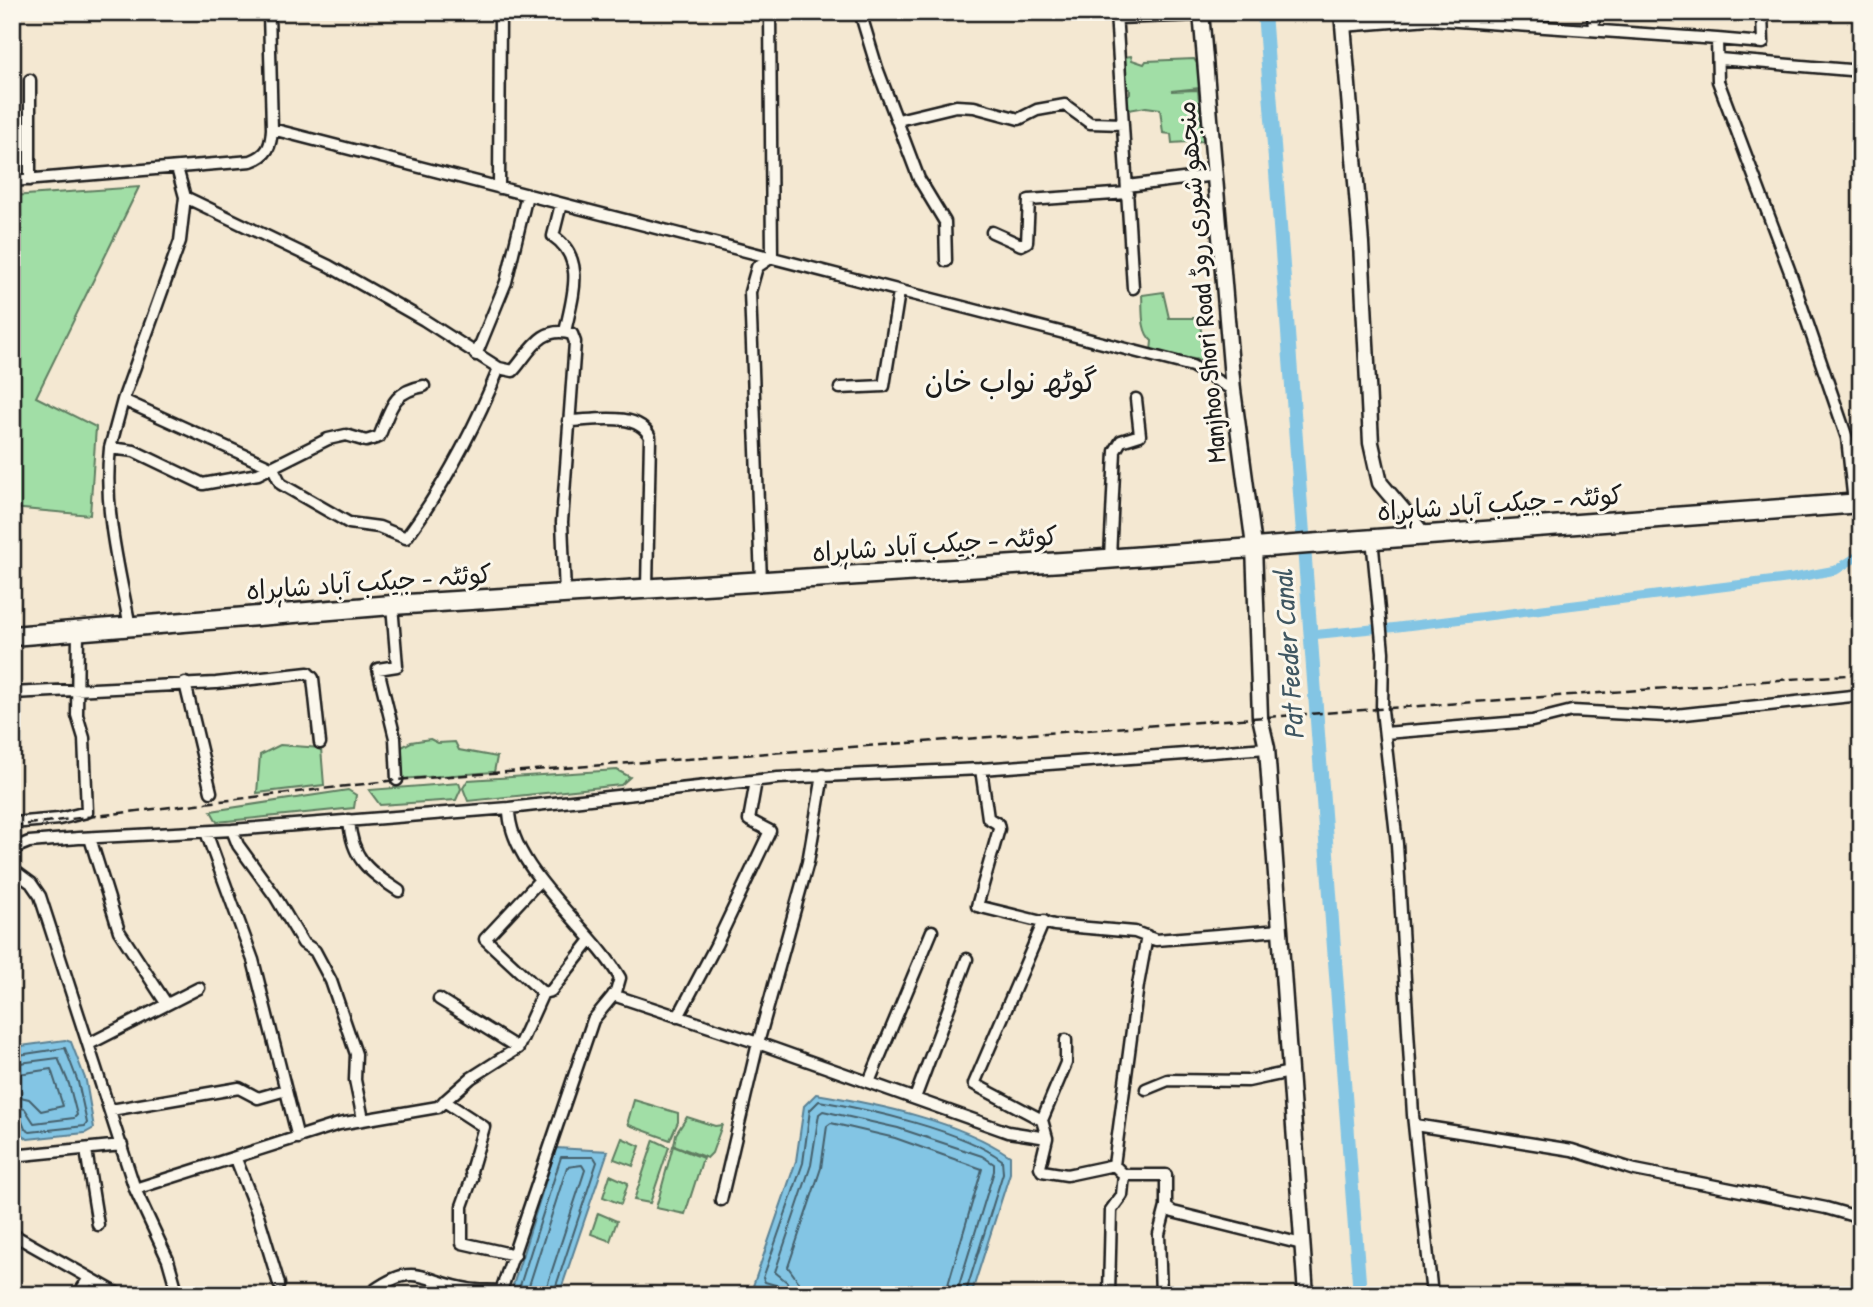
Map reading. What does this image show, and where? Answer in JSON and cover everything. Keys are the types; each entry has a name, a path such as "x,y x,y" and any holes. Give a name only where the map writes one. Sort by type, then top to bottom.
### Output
{"highway":[{"name":"کوئٹہ - جیکب آباد شاہراہ","path":"12,636 392,605 1110,558 1857,503"}],"street":[{"path":"12,181 251,161 263,157 271,145 272,129 268,12"},
{"path":"499,188 500,12"},
{"path":"769,12 772,257"},
{"path":"860,12 877,68 919,179 945,222 946,261"},
{"path":"1593,12 1594,30"},
{"path":"1423,534 1380,483 1371,443 1361,243 1343,19 1428,15 1763,43 1762,12"},
{"path":"1133,288 1117,15 1202,14"},
{"name":"Manjhoo Shori Road منجھو شوری روڈ","path":"1202,14 1233,390 1254,546 1260,717 1267,748 1306,1295"},
{"path":"1717,40 1718,81 1790,272 1847,438 1857,503"},
{"path":"1719,59 1861,71"},
{"path":"30,80 30,180"},
{"path":"898,120 956,106 974,107 1019,119 1037,110 1065,105 1090,123 1123,124"},
{"path":"272,129 1192,366 1233,390"},
{"path":"130,627 110,520 107,475 110,448 123,400 180,241 185,197 177,168"},
{"path":"992,232 1021,246 1027,242 1029,200 1127,189 1215,175"},
{"path":"477,355 506,282 527,195"},
{"path":"185,197 329,266 424,320 499,368 513,371 537,339 565,332 572,334 575,342 562,522 565,594"},
{"path":"561,204 553,236 566,245 574,265 575,285 565,332"},
{"path":"761,581 750,292 757,267 772,257"},
{"path":"839,388 884,386 899,292"},
{"path":"123,400 273,468 281,484 349,523 379,527 406,538 453,469 478,421 499,368"},
{"path":"110,448 134,451 204,484 258,474 328,439 346,435 366,441 379,437 394,402 406,390 424,386"},
{"path":"1110,558 1115,451 1121,441 1140,435 1136,399"},
{"path":"568,421 635,421 647,430 650,437 647,588"},
{"path":"1372,538 1383,652 1385,733 1397,844 1415,1125 1432,1295"},
{"path":"392,605 397,666 378,669 395,738 397,780"},
{"path":"12,823 59,819 87,812 84,738 77,715 78,631"},
{"path":"12,693 216,683 308,673 313,678 320,743"},
{"path":"185,683 212,792"},
{"path":"1385,733 1532,721 1573,711 1666,716 1861,695"},
{"path":"12,849 29,842 206,832 509,808 823,775 981,769 1267,748"},
{"path":"981,769 988,818 998,824 999,829 977,906 1064,927 1135,932 1156,940 1280,930"},
{"path":"721,1200 758,1043 808,862 823,775"},
{"path":"678,1017 716,945 770,831 749,820 756,781"},
{"path":"368,1295 401,1275 429,1276 466,1289 501,1291 593,1020 613,995 620,978 540,880 509,824 509,808"},
{"path":"349,820 351,843 362,862 399,891"},
{"path":"232,830 238,845 275,896 303,943 314,951 331,981 356,1054 355,1080 363,1119"},
{"path":"206,832 253,960 298,1138"},
{"path":"90,838 119,931 166,1003"},
{"path":"12,869 31,883 40,896 135,1189 168,1260 178,1295"},
{"path":"540,880 485,939 543,993"},
{"path":"1042,1120 974,1084 1044,922"},
{"path":"869,1082 932,931"},
{"path":"1114,1165 1139,975 1147,936"},
{"path":"543,993 551,991 591,940"},
{"path":"915,1098 947,1019 967,959"},
{"path":"89,1044 199,988"},
{"path":"135,1189 339,1124 438,1107 471,1078 518,1048 543,993"},
{"path":"613,995 758,1043 1008,1132 1047,1139"},
{"path":"439,999 518,1048"},
{"path":"1066,1040 1066,1063 1042,1120 1047,1139 1040,1167 1042,1171 1067,1175 1114,1165"},
{"path":"1146,1089 1168,1080 1248,1081 1290,1072"},
{"path":"111,1110 239,1088 258,1098 286,1090"},
{"path":"444,1101 484,1127 471,1171 472,1178 462,1206 462,1243 515,1255"},
{"path":"1415,1125 1572,1150 1635,1170 1826,1208 1861,1218"},
{"path":"12,1156 122,1145"},
{"path":"86,1150 98,1225"},
{"path":"236,1159 258,1215 279,1284"},
{"path":"1114,1165 1124,1175 1166,1174 1167,1207 1159,1234 1161,1295"},
{"path":"1110,1295 1111,1210 1122,1195 1124,1175"},
{"path":"1167,1207 1198,1221 1302,1244"},
{"path":"12,1234 120,1295"},
{"path":"79,1295 89,1278"}],"green space":[{"path":"1131,56 1132,60 1144,64 1146,61 1194,59 1200,68 1200,88 1171,91 1198,90 1203,141 1172,143 1171,134 1163,133 1160,109 1146,107 1129,110 1124,107 1124,98 1130,94 1130,89 1125,88 1121,73 1125,67 1121,62 1124,57"},
{"path":"139,187 36,397 96,427 90,515 12,508 12,196"},
{"path":"1163,292 1169,318 1199,318 1206,361 1151,352 1152,341 1144,326 1142,295"},
{"path":"430,739 438,743 455,742 459,750 497,757 494,772 401,779 398,749 411,742"},
{"path":"280,745 321,748 324,785 257,793 260,755"},
{"path":"617,770 630,777 621,785 468,801 463,788 468,780"},
{"path":"459,783 461,789 456,800 380,805 369,790"},
{"path":"348,790 356,795 354,808 217,822 211,811"},
{"path":"634,1100 678,1113 678,1122 670,1140 629,1125"},
{"path":"687,1117 715,1126 722,1125 712,1153 707,1158 674,1145 676,1134"},
{"path":"622,1138 640,1146 633,1166 614,1159"},
{"path":"654,1140 669,1147 650,1203 634,1200"},
{"path":"673,1146 703,1158 685,1214 656,1208"},
{"path":"610,1175 628,1183 621,1204 603,1197"},
{"path":"598,1213 617,1221 610,1241 591,1234"}],"water":[{"path":"65,1040 71,1042 86,1081 94,1128 85,1133 28,1139 18,1132 12,1107 12,1051 21,1046"},
{"path":"816,1094 917,1116 967,1133 1010,1156 1010,1173 971,1295 786,1295 753,1286 796,1161 804,1106"},
{"path":"556,1148 608,1151 559,1295 510,1295"}],"waterway":[{"name":"Pat Feeder Canal","path":"1264,12 1360,1295"},
{"path":"1390,628 1793,578 1836,570 1861,554"},
{"path":"1311,635 1372,629"}],"railway":[{"path":"12,826 397,780 1861,674"}],"district":[{"name":"گوٹھ نواب خان","path":"1011,382"}]}
